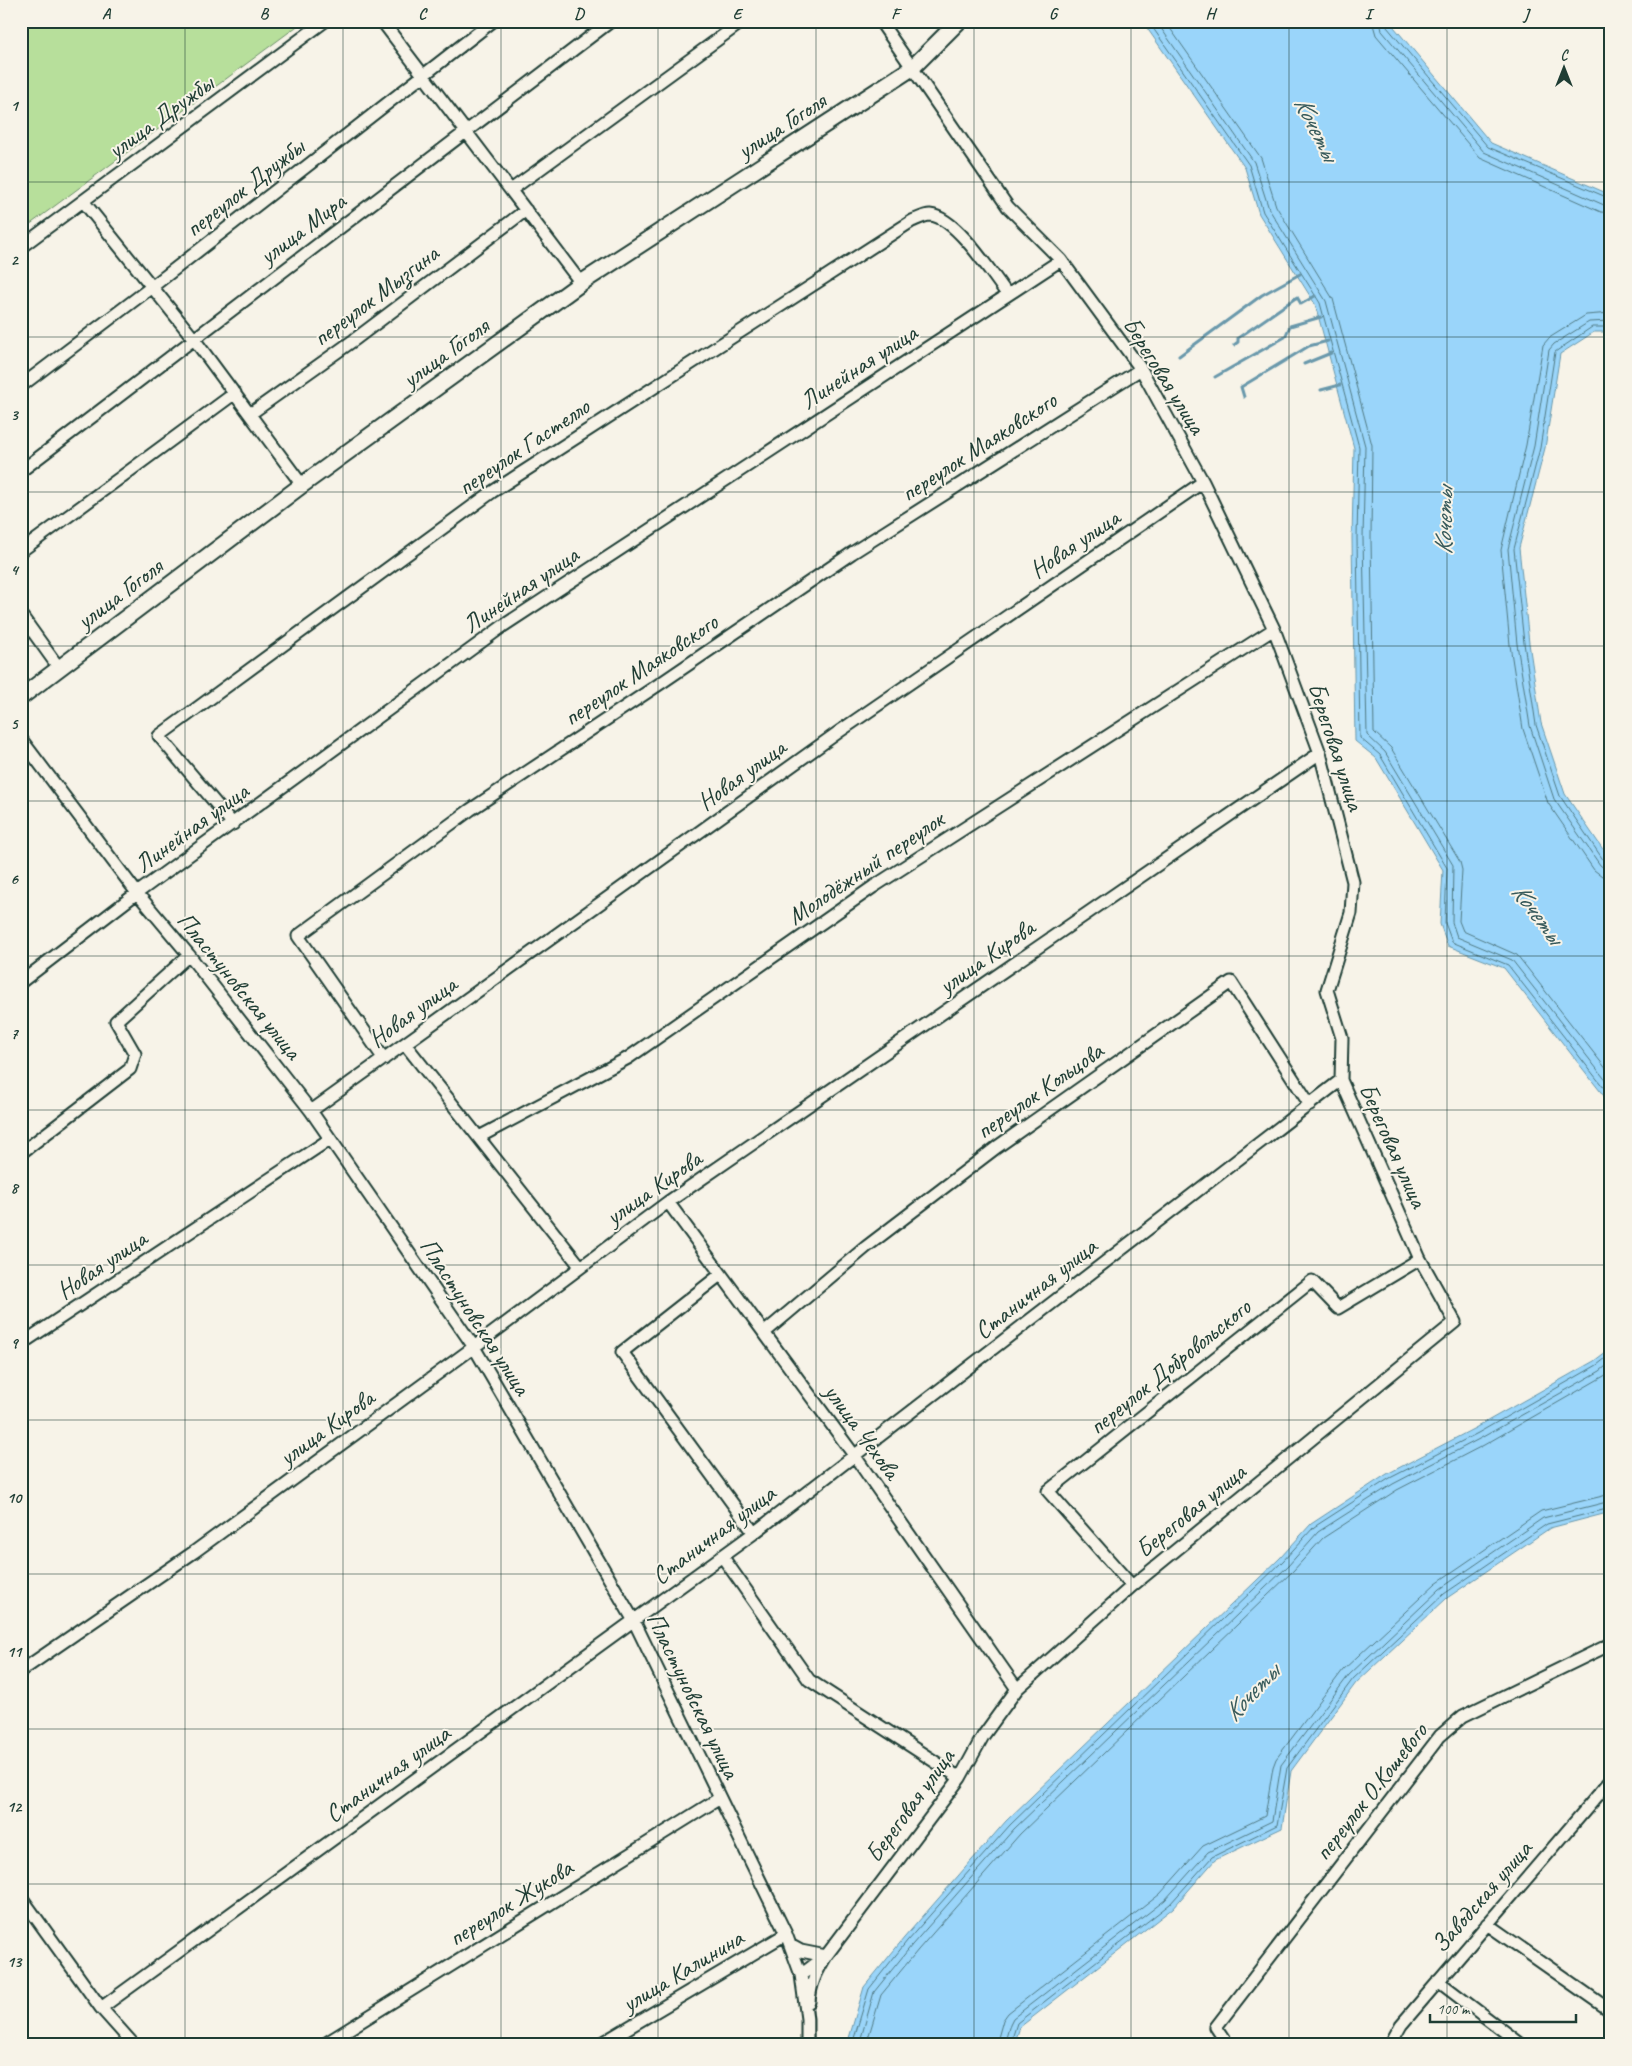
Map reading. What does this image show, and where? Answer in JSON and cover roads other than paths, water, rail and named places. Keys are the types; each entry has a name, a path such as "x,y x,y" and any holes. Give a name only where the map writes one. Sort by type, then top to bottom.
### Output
{"street":[{"name":"улица Дружбы","path":"21,247 326,21"},
{"path":"382,21 581,283"},
{"name":"переулок Дружбы","path":"21,386 153,286 493,21"},
{"name":"улица Мира","path":"21,471 611,21"},
{"path":"511,190 743,21"},
{"name":"Береговая улица","path":"801,1975 826,1956 960,1778 983,1736 1017,1689 1132,1586 1454,1322 1420,1259 1341,1080 1342,1038 1326,990 1351,914 1353,882 1320,753 1274,629 1203,482 1141,369 1061,260 1008,207 880,21"},
{"name":"улица Гоголя","path":"21,696 302,485 581,283 912,68 959,21"},
{"path":"83,200 194,339 302,485"},
{"name":"переулок Мызгина","path":"250,414 354,340 526,210"},
{"name":"переулок Гастелло","path":"233,824 159,736 492,492 912,221 930,215 950,223 973,249 1007,294"},
{"name":"Линейная улица","path":"21,982 137,893 503,626 1061,260"},
{"name":"переулок Маяковского","path":"384,1059 298,936 470,810 852,553 1141,369"},
{"path":"21,551 235,394"},
{"name":"Новая улица","path":"311,1111 840,731 1203,482"},
{"path":"21,615 59,668"},
{"name":"Молодёжный переулок","path":"479,1137 628,1058 872,887 1274,629"},
{"name":"Пластуновская улица","path":"21,739 137,893 189,955 311,1111 474,1347 634,1622 788,1939 801,1975"},
{"name":"улица Кирова","path":"21,1671 194,1552 668,1202 1320,753"},
{"path":"21,1153 130,1069 135,1054 116,1021 189,955"},
{"name":"переулок Кольцова","path":"764,1333 866,1247 997,1147 1231,982 1310,1105"},
{"path":"405,1044 580,1266"},
{"name":"Станичная улица","path":"101,2008 754,1533 1341,1080"},
{"name":"Новая улица","path":"21,1344 330,1139"},
{"name":"улица Чехова","path":"668,1202 854,1455 1017,1689"},
{"name":"переулок Добровольского","path":"1132,1586 1048,1491 1312,1281 1338,1308 1420,1259"},
{"path":"720,1275 622,1352 754,1533"},
{"path":"722,1556 809,1680 960,1778"},
{"name":"переулок О.Кошевого","path":"1228,2045 1216,2027 1440,1736 1463,1716 1611,1644"},
{"name":"Заводская улица","path":"1390,2045 1401,2024 1611,1780"},
{"name":"переулок Жукова","path":"323,2045 720,1798"},
{"path":"21,1897 101,2008 134,2045"},
{"path":"1487,1924 1611,2011"},
{"path":"788,1939 801,1951 826,1956 815,1975 810,1989 807,2045"},
{"name":"улица Калинина","path":"599,2045 788,1939"},
{"path":"801,1975 807,2018"},
{"path":"1438,1981 1522,2045"}],"water":[{"name":"Кочеты","path":"1142,21 1389,21 1491,143 1611,195 1611,332 1594,332 1560,354 1545,448 1519,548 1529,643 1541,723 1565,794 1611,861 1611,1105 1504,968 1448,946 1440,924 1443,870 1376,758 1355,741 1352,538 1354,448 1315,304 1259,214 1245,168"},
{"name":"Кочеты","path":"1611,1348 1611,1512 1550,1528 1447,1598 1356,1683 1291,1771 1282,1828 1215,1860 1173,1908 1020,2027 1014,2045 847,2045 864,1987 1006,1821 1280,1558 1311,1524 1387,1474 1475,1428 1594,1361"}],"waterway":[{"path":"1179,356 1262,295 1300,274"},
{"path":"1234,345 1238,342 1238,338 1297,297 1301,304 1315,296"},
{"path":"1215,377 1285,337 1290,326 1321,317"},
{"path":"1244,397 1241,387 1309,346 1328,341"},
{"path":"1304,364 1331,353"},
{"path":"1321,390 1340,385"}]}
